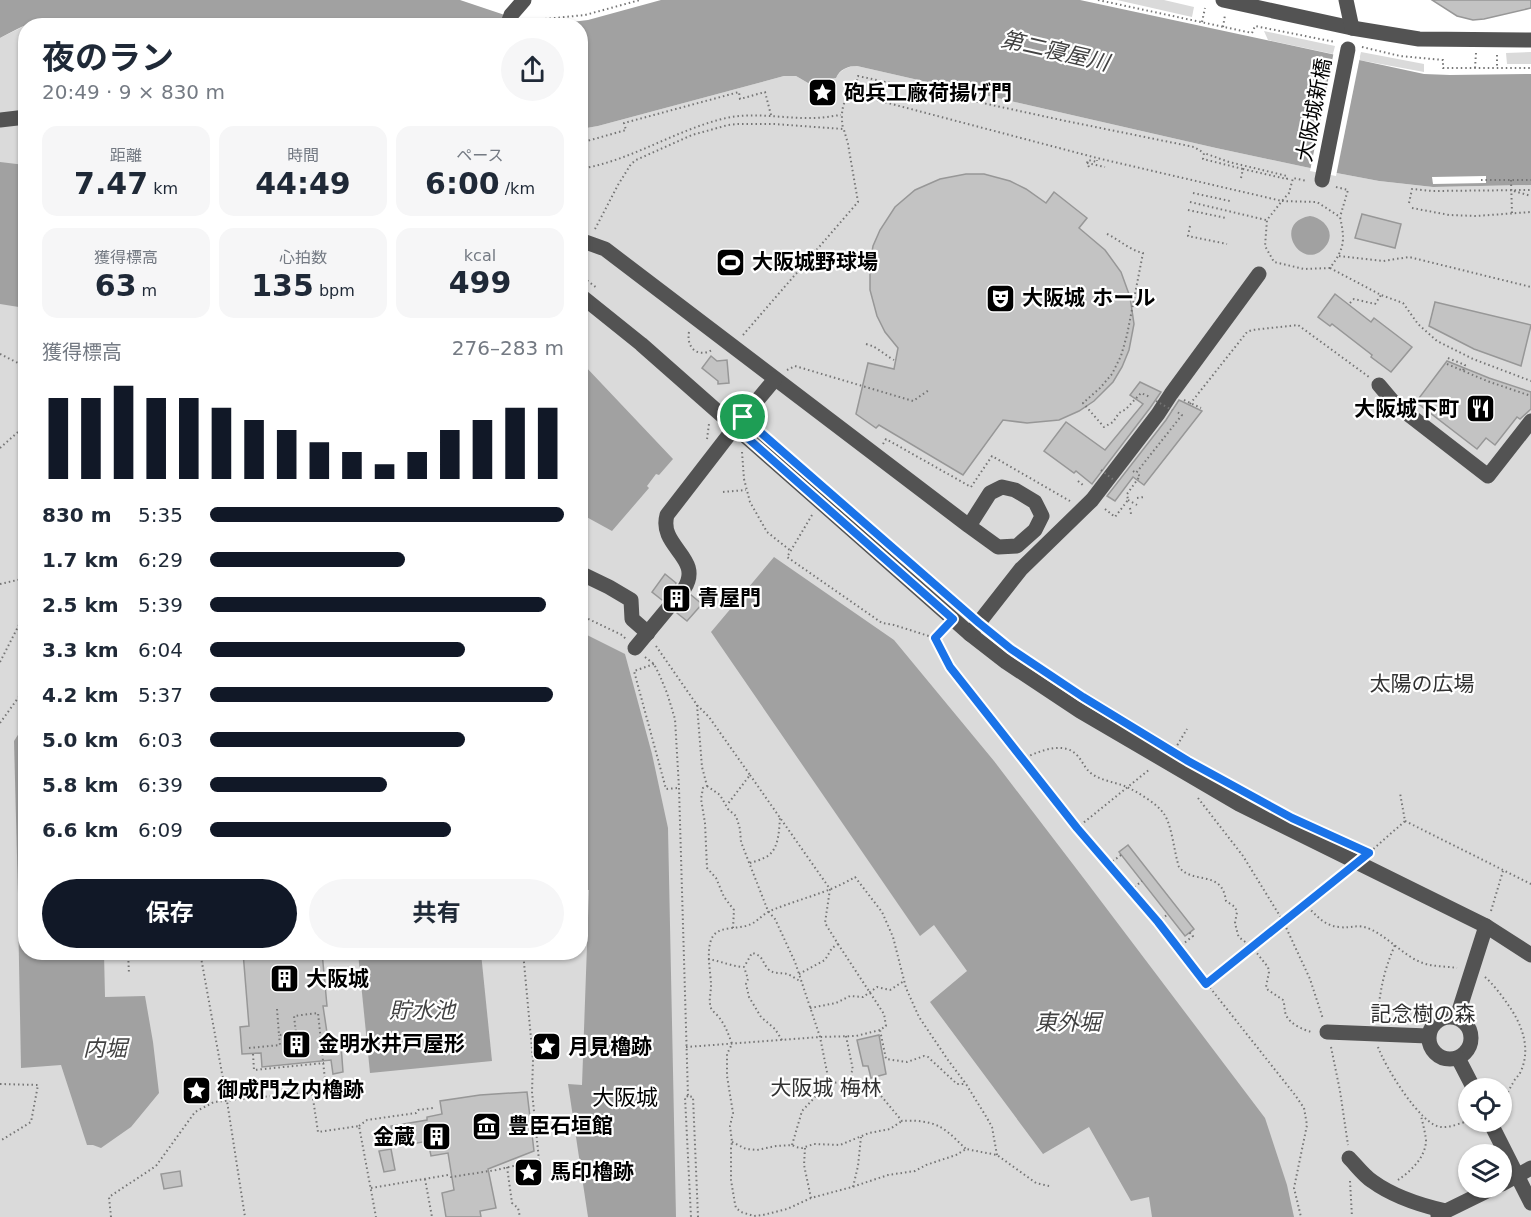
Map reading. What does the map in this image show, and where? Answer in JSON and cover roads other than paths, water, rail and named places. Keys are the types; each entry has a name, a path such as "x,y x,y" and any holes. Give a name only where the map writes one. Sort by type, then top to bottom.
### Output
{"street":[{"path":"1346,0 1352,28"},
{"path":"510,18 520,4"},
{"path":"1224,6 1404,37 1433,40 1531,40"},
{"name":"大阪城新橋","path":"1321,182 1348,46"},
{"path":"0,120 18,118"},
{"path":"588,237 606,249 696,319 969,526 998,547 1017,546 1035,530 1042,516 1035,502 1015,490 1002,488 990,493 969,526"},
{"path":"970,634 1021,569 1087,504 1158,414 1259,274"},
{"path":"588,302 641,344 970,634 1006,662 1080,711 1239,804 1486,926 1531,955"},
{"path":"684,589 688,582 688,567 668,535 666,522 668,515 775,379"},
{"path":"1374,382 1395,404 1488,476 1531,421"},
{"path":"588,577 631,600 632,619 648,633"},
{"path":"635,648 669,607"},
{"path":"1457,1017 1486,926"},
{"path":"1447,1016 1457,1017 1469,1029 1470,1046 1458,1058 1449,1060 1433,1053 1428,1036 1431,1027 1438,1020 1447,1016"},
{"path":"1327,1032 1428,1036"},
{"path":"1458,1058 1468,1078"},
{"path":"1495,1132 1531,1203"},
{"path":"1349,1158 1370,1180 1384,1189 1440,1214 1473,1198"},
{"path":"1512,1179 1531,1168"}],"water":[{"path":"0,0 460,0 514,18 18,18 18,29 0,38"},
{"name":"第二寝屋川","path":"661,0 1080,0 1424,74 1531,74 1531,185 1433,187 1379,181 1216,148 857,66 845,69 836,78 808,83 796,76 784,76 588,128 588,20"},
{"path":"0,162 18,164 18,307 0,304"},
{"path":"1310,216 1324,223 1330,237 1325,247 1316,254 1308,255 1300,251 1291,236 1292,228 1298,220"},
{"path":"588,369 673,459 659,475 656,474 647,486 649,488 612,531 588,518"},
{"name":"東外堀","path":"774,557 894,640 994,761 1265,1118 1287,1185 1294,1217 1152,1217 1149,1197 1131,1201 1089,1127 1043,1154 930,1002 967,971 934,925 920,936 711,632"},
{"path":"588,636 625,654 652,754 668,828 676,1217 588,1217 568,1084 582,1085 589,890"},
{"path":"18,735 18,894 14,741"},
{"name":"内堀","path":"19,960 104,960 105,997 145,996 159,1093 131,1127 101,1148 87,1145 61,1065 21,1068"},
{"name":"貯水池","path":"359,960 482,960 492,1061 370,1073"}],"place":[{"name":"砲兵工廠荷揚げ門","path":"823,93"},
{"name":"大阪城野球場","path":"731,262"},
{"name":"大阪城 ホール","path":"1001,298"},
{"name":"大阪城下町","path":"1480,409"},
{"name":"青屋門","path":"677,598"},
{"name":"大阪城","path":"285,979"},
{"name":"金明水井戸屋形","path":"297,1044"},
{"name":"月見櫓跡","path":"547,1047"},
{"name":"御成門之内櫓跡","path":"196,1090"},
{"name":"豊臣石垣館","path":"487,1126"},
{"name":"金蔵","path":"436,1137"},
{"name":"馬印櫓跡","path":"529,1172"}],"district":[{"name":"大阪城","path":"625,1097"}],"park label":[{"name":"太陽の広場","path":"1422,684"},
{"name":"記念樹の森","path":"1423,1014"},
{"name":"大阪城 梅林","path":"826,1088"}]}
